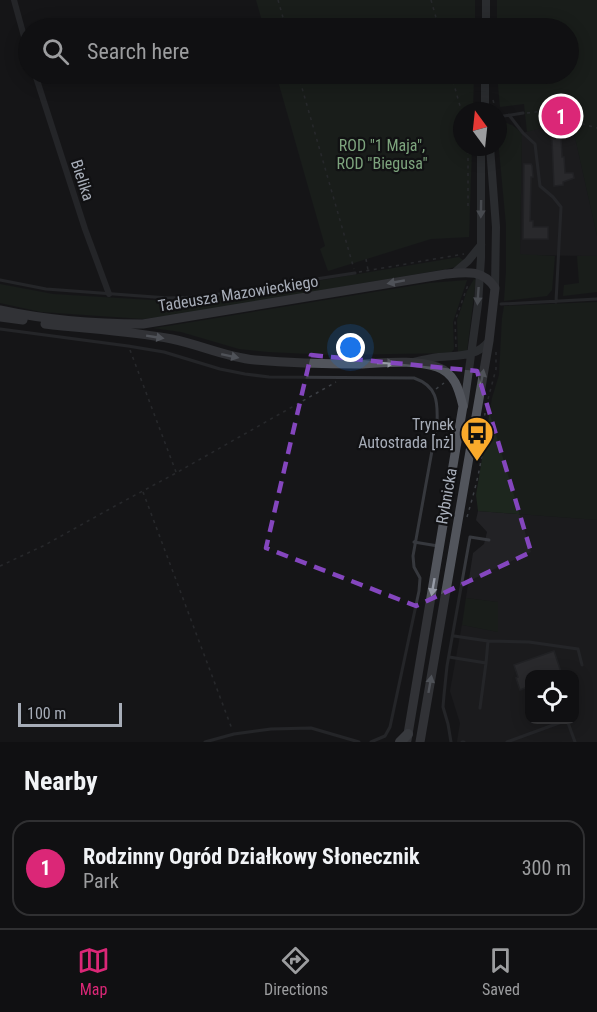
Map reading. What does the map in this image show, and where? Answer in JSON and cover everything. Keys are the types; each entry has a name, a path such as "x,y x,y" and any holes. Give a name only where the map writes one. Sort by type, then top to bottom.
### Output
{"main road":[{"path":"486,0 486,18"},
{"path":"485,84 485,102"},
{"name":"Rybnicka","path":"405,739 464,406 478,304 481,156"},
{"name":"Rybnicka","path":"420,742 489,341 495,288 496,227 491,156"},
{"path":"454,273 468,261 481,244"},
{"name":"Tadeusza Mazowieckiego","path":"0,310 57,319 143,324 454,273 480,273"},
{"path":"480,273 495,288"},
{"name":"Tadeusza Mazowieckiego","path":"0,317 174,339 221,354 256,360 318,363 412,363 438,357 471,355"},
{"path":"471,355 483,348 489,341"},
{"path":"412,363 437,367 449,373 457,386 464,406"}],"street":[{"path":"14,0 19,18"},
{"name":"Bielika","path":"38,84 109,294"}],"lane":[{"path":"509,115 523,113"},
{"path":"509,115 535,144 540,186 553,196 561,207 556,302"},
{"path":"0,280 46,289 168,298 200,297 355,273"},
{"path":"501,304 597,299"},
{"path":"0,329 164,352 220,369 269,377 414,378 433,391 438,406 437,423 413,556 414,567 420,578 419,591 390,727 385,736 371,742"},
{"path":"451,742 443,707 449,657 470,537 489,540"},
{"path":"414,542 440,546"},
{"path":"453,636 488,641 529,642 578,649 582,665"},
{"path":"480,708 488,641"},
{"path":"449,657 486,663"},
{"path":"507,742 567,720 575,742"},
{"path":"204,742 234,734 270,729 312,728 359,742"}],"path":[{"path":"278,0 283,18"},
{"path":"431,0 436,18"},
{"path":"301,84 355,273 464,254"},
{"path":"454,84 459,102"},
{"path":"493,98 494,102"},
{"path":"523,113 567,111 583,124 597,128"},
{"path":"468,156 468,206"},
{"path":"366,259 368,270"},
{"path":"456,348 455,321 470,278"},
{"path":"128,346 176,473"},
{"path":"0,566 45,545 176,473 336,383 338,377"},
{"path":"433,391 447,380"},
{"path":"474,488 483,450 484,421"},
{"path":"143,491 234,734"}],"highlighted area":[{"path":"311,355 477,371 531,552 416,606 266,548"}],"shaded area":[{"path":"571,119 597,236 597,256 520,255 522,133"},
{"path":"478,511 597,520 597,742 457,742 460,723 450,691 462,625 498,632 498,602 466,598 473,553 484,544 487,532 476,520"}],"green space":[{"path":"256,0 475,0 475,18 261,18"},
{"path":"497,0 597,0 597,236 571,120 527,132 524,104 507,106 507,102 500,102 498,84 579,84 579,18 497,18"},
{"name":"ROD \"1 Maja\", ROD \"Biegusa\"","path":"279,84 474,84 473,102 453,102 453,156 472,156 469,237 431,239 328,271 320,249 325,246"},
{"path":"507,123 522,133 520,254 555,256 552,290 547,296 504,301 506,225 500,156 507,156"},
{"path":"577,256 597,256 597,292 563,296 564,285 579,283"},
{"path":"459,257 464,261 447,269 144,319 41,312 0,303 0,284 53,294 168,301 204,300"},
{"path":"474,279 476,280 467,351 458,352 457,320 467,291"},
{"path":"467,280 453,322 454,349 451,353 333,355 268,352 239,349 181,332 153,328 429,283"},
{"path":"597,302 597,520 478,511 476,495 492,398 499,375 504,306"},
{"path":"466,598 498,602 498,632 462,625"}],"building":[{"path":"561,138 565,173 573,173 574,178 563,182 563,185 554,186 552,139"},
{"path":"524,164 532,166 530,221 533,221 533,227 548,227 548,239 523,239"},
{"path":"554,651 560,670 525,670 525,688 520,690 514,665"}],"place":[{"name":"Rodzinny Ogród Działkowy Słonecznik","path":"561,116"},
{"name":"Trynek Autostrada [nż]","path":"477,462"}]}
